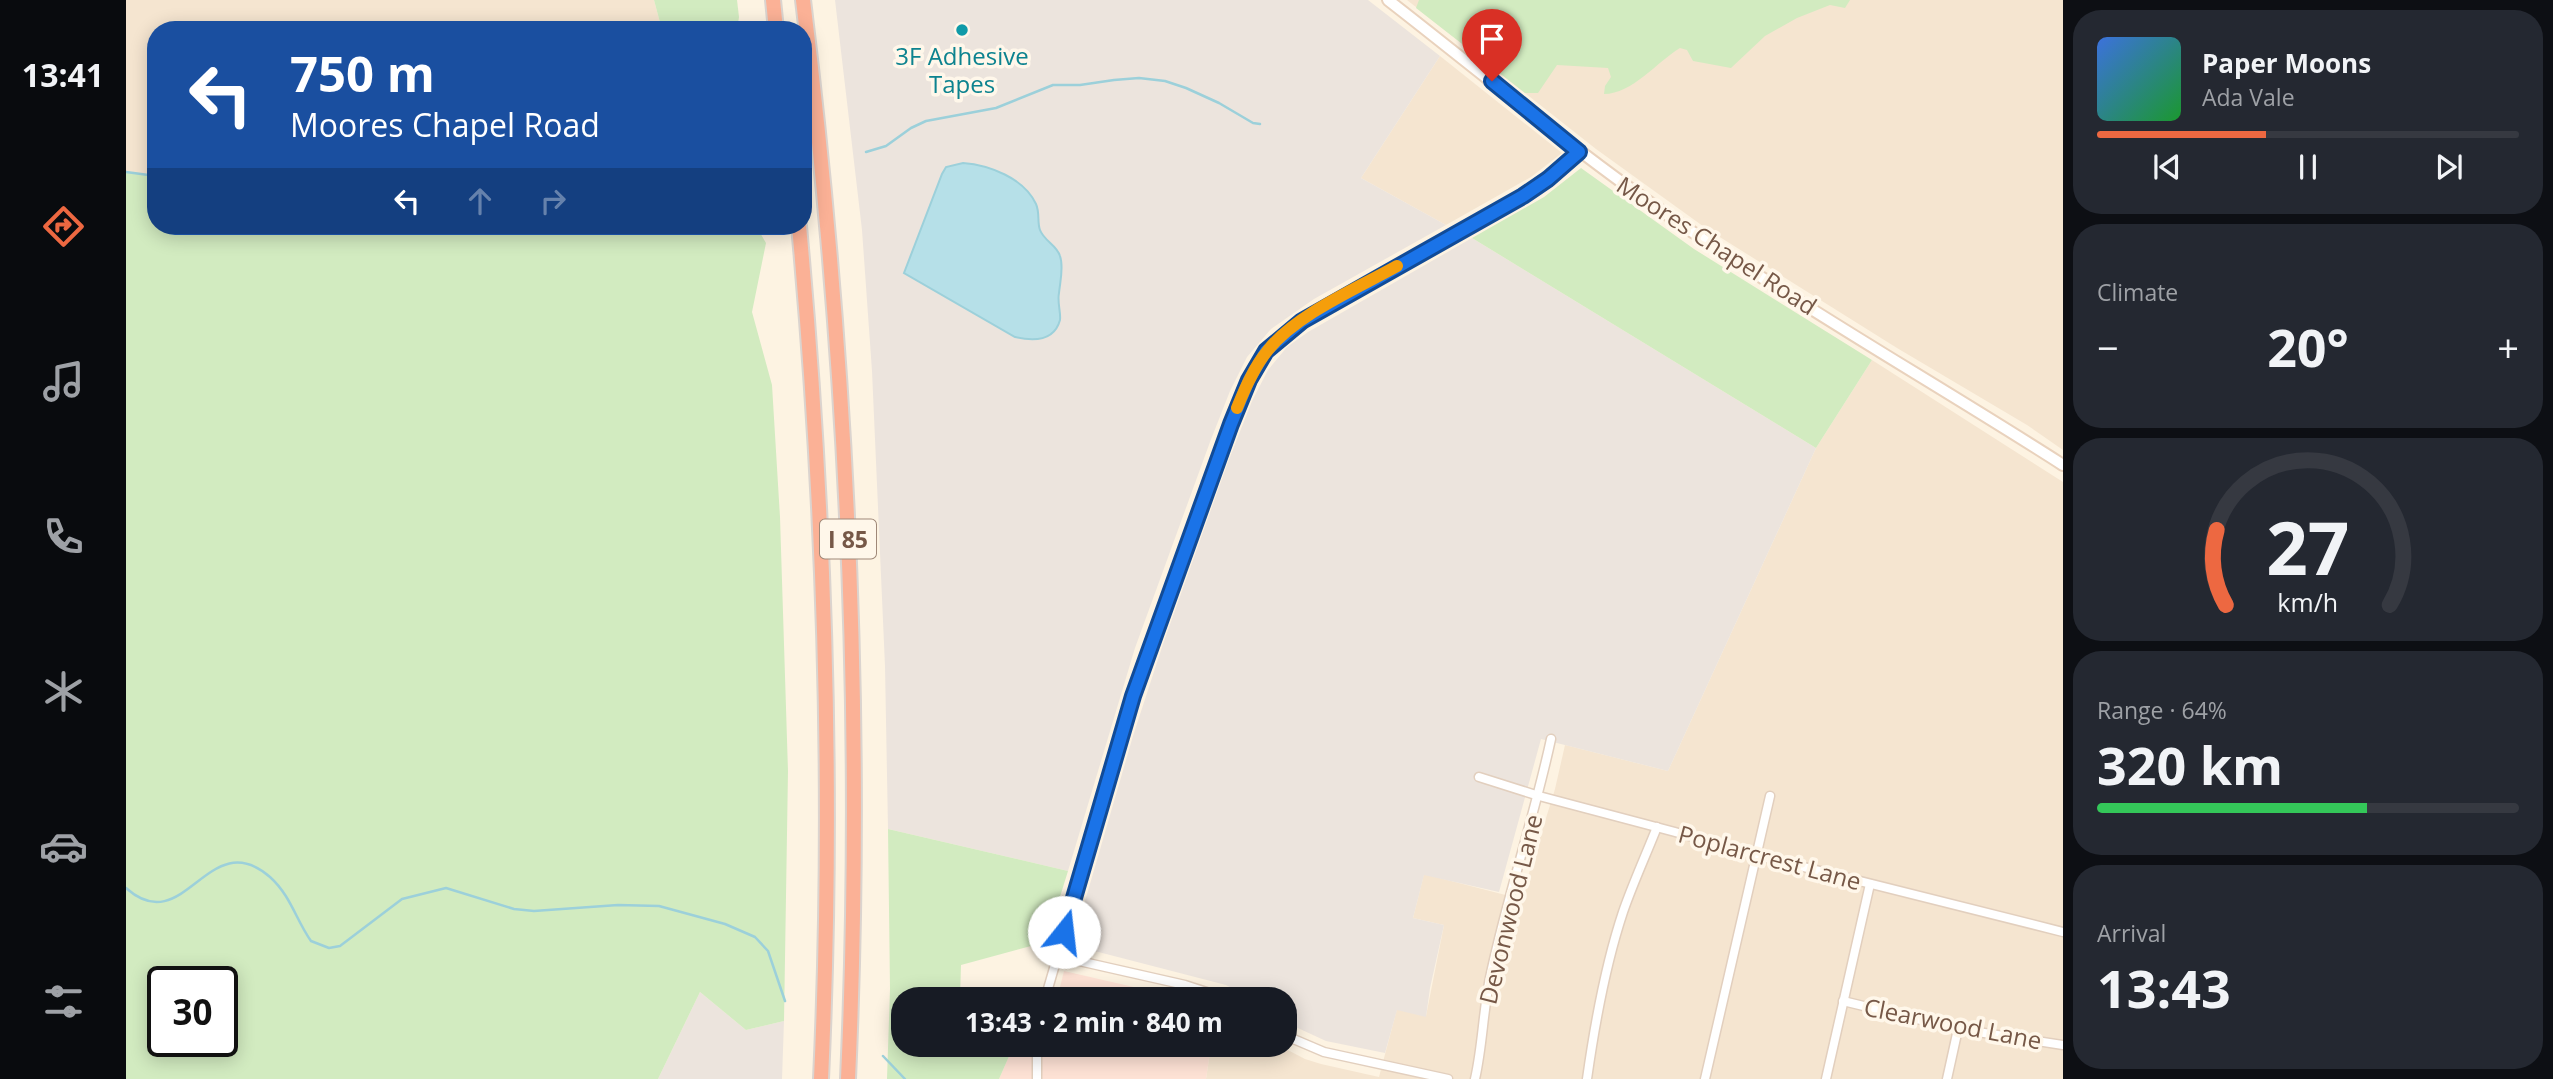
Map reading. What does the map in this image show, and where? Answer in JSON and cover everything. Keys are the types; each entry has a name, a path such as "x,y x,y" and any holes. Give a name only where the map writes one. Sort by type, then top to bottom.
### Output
{"highway":[{"path":"772,0 775,21"},
{"name":"I 85","path":"803,0 805,21"},
{"name":"I 85","path":"812,85 826,217 842,419 849,556 854,738 853,922 848,1079"},
{"name":"I 85","path":"800,235 811,380 824,641 826,885 821,1079"}],"main road":[{"name":"Moores Chapel Road","path":"1388,0 1579,152 1701,238 2063,466"}],"street":[{"path":"1048,987 1145,660 1218,457 1258,363 1279,339 1302,321 1523,196 1579,152"},
{"name":"Devonwood Lane","path":"1475,1079 1483,1009 1491,971 1539,796 1551,739"},
{"name":"Poplarcrest Lane","path":"1479,777 1756,856 2063,932"},
{"path":"1705,1079 1770,796"},
{"path":"1587,1079 1594,1030 1611,953 1623,913 1657,827"},
{"path":"1826,1079 1870,884"},
{"path":"1057,956 1191,987"},
{"name":"Clearwood Lane","path":"1843,1001 1958,1029 2063,1045"},
{"path":"1947,1079 1958,1029"},
{"path":"1297,1041 1324,1052 1448,1079"},
{"path":"1037,1057 1037,1079"}],"shaded area":[{"path":"126,0 654,0 660,21 147,21 147,175 126,172"},
{"path":"835,0 1368,0 1440,56 1361,178 1446,225 1314,299 1271,329 1247,357 1210,442 1135,648 1068,871 888,829 885,666 872,371 862,230"},
{"path":"1407,0 2063,0 2063,450 2027,425 1897,348 1707,229 1596,149"},
{"path":"1440,56 1562,153 1531,177 1446,225 1361,178"},
{"path":"1472,238 1816,448 1668,771 1541,739 1499,892 1424,875 1413,918 1444,925 1426,1017 1397,1010 1385,1053 1326,1041 1297,1028 1297,987 1230,987 1083,948 1078,946 1074,939 1133,736 1228,462 1252,401 1268,370 1287,347 1308,332"},
{"path":"1872,360 2063,482 2063,1079 1206,1079 1209,1057 1297,1057 1297,1055 1321,1064 1379,1077 1397,1009 1426,1016 1444,925 1413,918 1424,874 1521,899 1555,789 1565,745 1668,771 1816,448"},
{"path":"1064,971 1134,987 1060,987"},
{"path":"700,992 746,1030 784,1021 782,1079 658,1079"},
{"path":"1009,1057 1209,1057 1206,1079 999,1079"}],"green space":[{"path":"654,0 737,0 738,21 660,21"},
{"path":"1419,0 1850,0 1845,8 1830,5 1797,18 1765,36 1731,68 1693,61 1687,50 1680,48 1634,83 1614,93 1604,94 1605,86 1611,77 1608,68 1557,65 1538,93 1525,93 1416,8"},
{"path":"1581,168 1694,249 1872,360 1816,448 1472,238 1544,197"},
{"path":"126,172 147,175 147,235 761,235 766,243 752,312 772,385 780,517 788,771 784,1021 746,1030 700,992 658,1079 126,1079"},
{"path":"888,829 1068,871 1046,942 961,965 960,987 891,987 891,1057 1009,1057 999,1079 887,1079 890,989"}],"water":[{"path":"963,163 1005,174 1023,187 1036,204 1040,230 1058,252 1062,265 1060,320 1053,333 1048,336 1035,339 1015,337 904,273 942,174 946,167"}],"waterway":[{"path":"866,152 886,146 926,121 996,108 1053,85 1080,85 1139,78 1165,81 1186,88 1253,123 1260,124"},
{"path":"126,172 147,175"},
{"path":"126,888 147,901 165,901 230,863 248,864 277,884 311,941 329,948 340,946 402,899 446,888 514,909 534,911 618,905 659,906 725,924 755,937 768,951 785,1001"},
{"path":"883,1056 905,1079"}],"slow traffic":[{"path":"1237,408 1258,363 1279,339 1321,309 1397,266"}],"place":[{"name":"3F Adhesive Tapes","path":"962,30"}],"route":[{"path":"1064,932 1114,757 1153,637 1218,457 1258,363 1266,351 1302,321 1538,187 1579,152 1492,81"}]}
